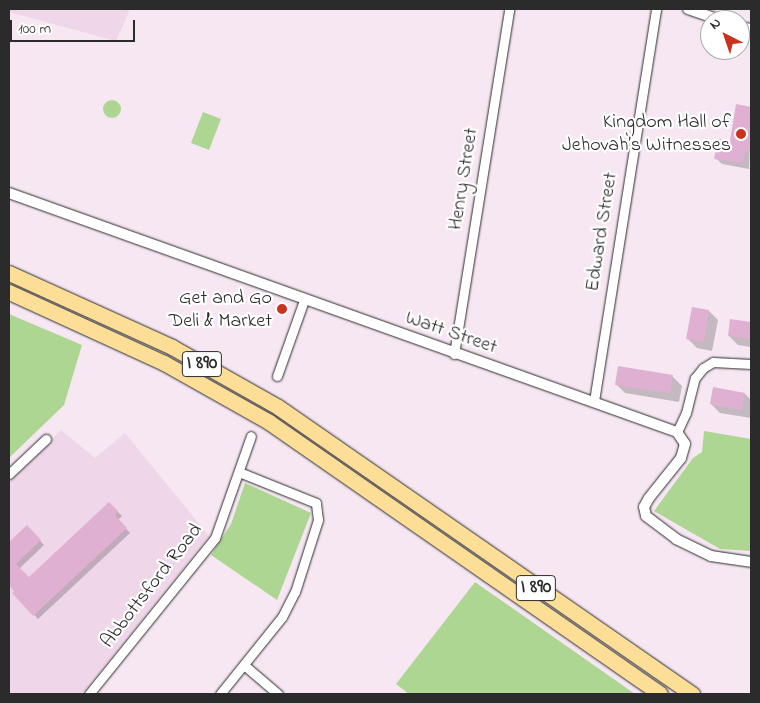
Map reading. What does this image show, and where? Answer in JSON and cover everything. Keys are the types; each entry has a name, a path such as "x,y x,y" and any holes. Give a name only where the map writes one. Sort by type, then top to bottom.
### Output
{"highway":[{"name":"I 890","path":"9,273 165,344 278,407 692,694"},
{"name":"I 890","path":"9,292 164,363 269,422 660,694"}],"street":[{"name":"Henry Street","path":"454,354 509,9"},
{"name":"Edward Street","path":"594,400 656,9"},
{"path":"688,9 700,13"},
{"name":"Watt Street","path":"9,193 454,354 594,400 677,432"},
{"path":"277,376 304,300"},
{"path":"751,364 713,362 703,368 695,378 686,413 677,432 685,444 681,458 644,507 646,516 676,539 711,556 751,562"},
{"name":"Abbottsford Road","path":"89,694 215,538 251,436"},
{"path":"9,474 46,439"},
{"path":"220,694 282,617 295,592 318,520 316,503 239,472"},
{"path":"244,665 278,694"}],"shaded area":[{"path":"9,9 130,9 116,41 9,12"},
{"path":"61,430 95,458 125,433 209,536 82,694 9,694 9,481"}],"green space":[{"path":"112,100 120,105 121,109 116,117 112,118 104,113 103,109 108,101"},
{"path":"203,112 221,119 209,150 191,143"},
{"path":"9,314 82,345 64,405 9,458"},
{"path":"704,431 751,439 751,551 720,549 654,511 693,458 702,452"},
{"path":"245,483 311,513 277,600 211,555 231,524"},
{"path":"475,582 635,694 409,694 396,684"}],"building":[{"name":"Kingdom Hall of Jehovah’s Witnesses","path":"736,104 751,107 751,152 745,151 743,163 714,159 718,139 730,141"},
{"path":"692,307 709,310 704,342 686,339"},
{"path":"730,319 751,322 751,339 728,336"},
{"path":"618,366 673,375 670,393 615,385"},
{"path":"713,387 745,393 742,410 710,404"},
{"path":"109,502 118,511 115,515 127,528 33,616 12,593 15,591 9,585 9,542 27,525 41,540 16,564 29,577"}],"place":[{"name":"Kingdom Hall of Jehovah’s Witnesses","path":"741,134"},
{"name":"Get and Go Deli & Market","path":"282,309"}]}
